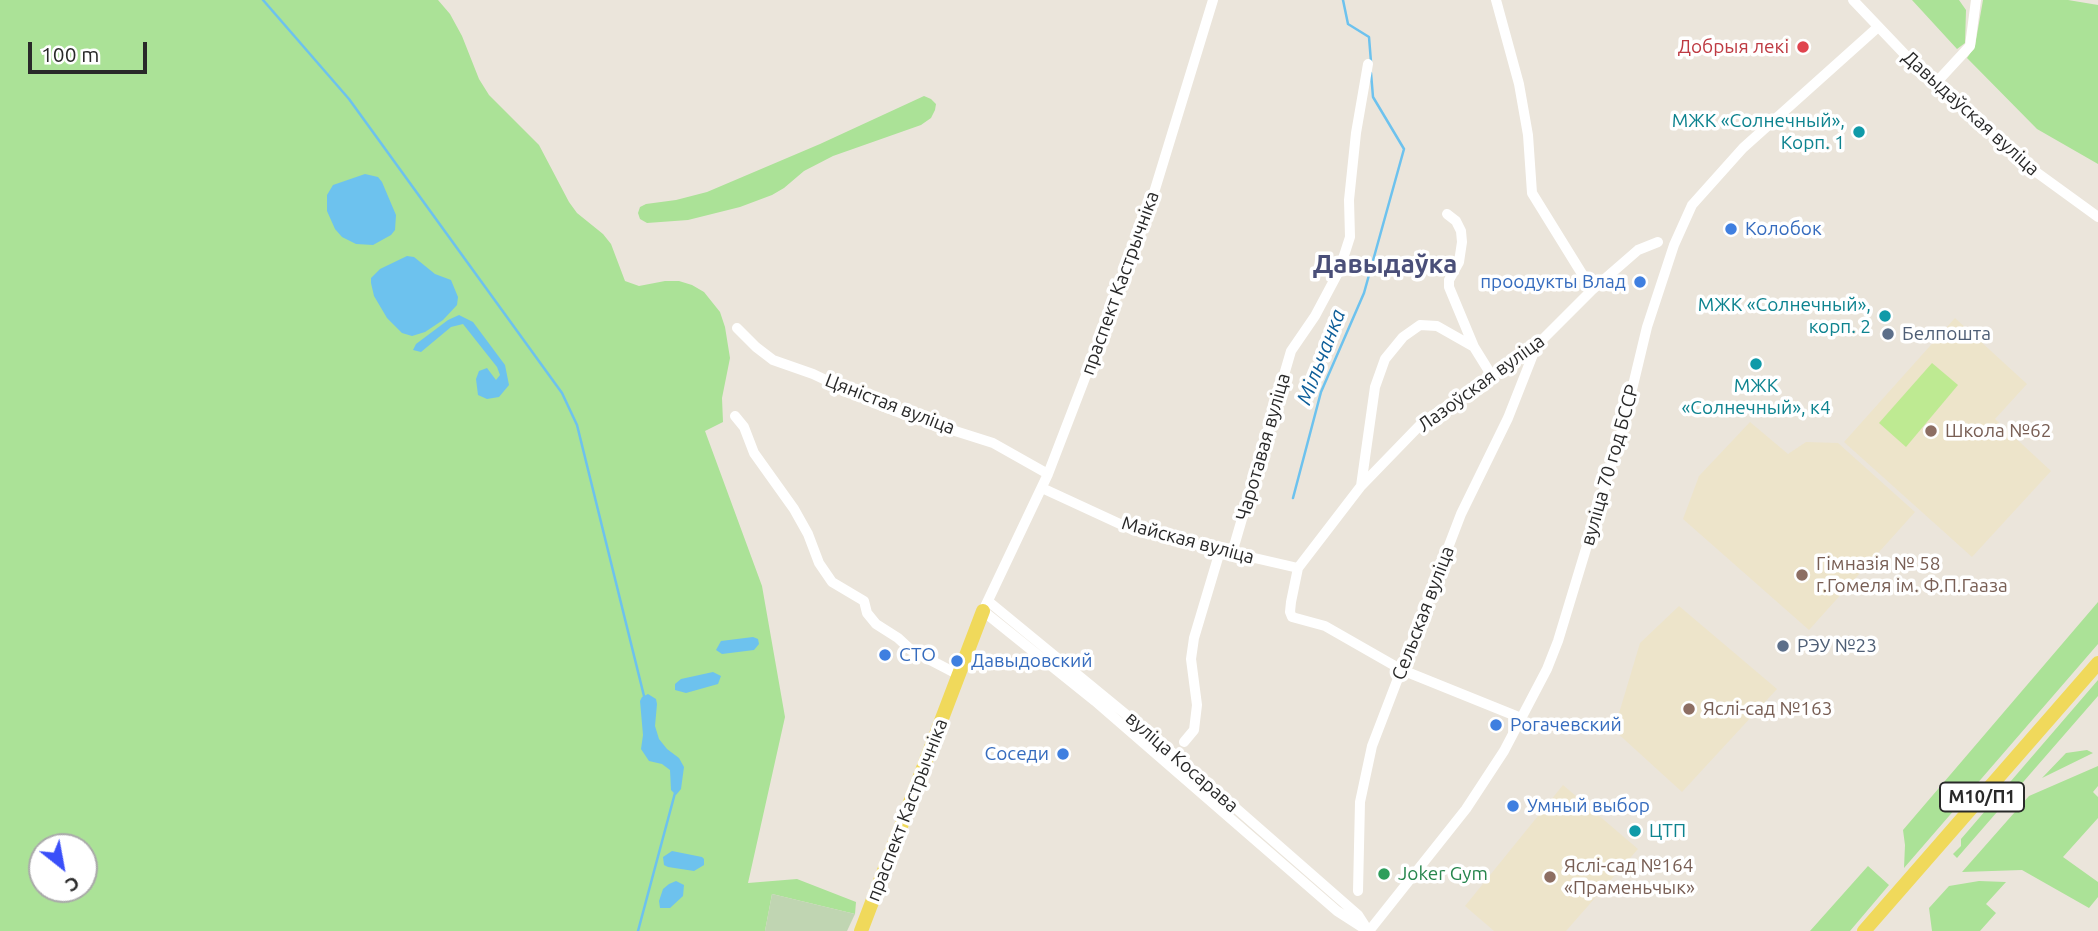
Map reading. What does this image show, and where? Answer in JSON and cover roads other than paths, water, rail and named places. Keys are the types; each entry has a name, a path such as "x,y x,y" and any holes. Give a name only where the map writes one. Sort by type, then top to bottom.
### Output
{"main road":[{"name":"праспект Кастрычніка","path":"861,931 986,606"},
{"name":"М10/П1","path":"1864,931 2098,663"}],"street":[{"name":"праспект Кастрычніка","path":"986,606 1048,474 1145,222 1213,0"},
{"path":"1496,0 1513,55 1528,135 1532,193 1592,290"},
{"name":"Давыдаўская вуліца","path":"1853,0 1934,85 2032,169 2098,217"},
{"path":"1934,85 1970,46 1976,0"},
{"name":"вуліца 70 год БССР","path":"1369,931 1466,808 1504,751 1547,669 1623,427 1644,336 1674,244 1688,212 1702,192 1743,148 1878,27"},
{"name":"Чаротавая вуліца","path":"1232,553 1291,351 1315,316 1339,271 1350,237 1349,200 1356,133 1368,64"},
{"path":"1447,214 1456,221 1462,242 1459,262 1449,279 1449,287 1474,347 1492,376"},
{"name":"Лазоўская вуліца","path":"1402,670 1325,626 1292,617 1291,602 1298,568 1361,486 1423,422 1536,346 1637,250 1658,242"},
{"path":"1361,486 1375,387 1385,359 1403,337 1420,325 1437,326 1474,347"},
{"name":"Цяністая вуліца","path":"737,328 756,348 773,360 813,374 899,412 993,443 1048,474"},
{"name":"Сельская вуліца","path":"1358,891 1360,802 1382,714 1402,670 1461,514 1508,418 1536,346"},
{"path":"735,416 744,427 754,453 794,509 832,582 864,601 867,613 876,624 911,650 959,675"},
{"name":"Майская вуліца","path":"1041,488 1133,530 1298,568"},
{"path":"1184,742 1194,730 1197,705 1192,659 1195,638 1220,551"},
{"name":"вуліца Косарава","path":"986,606 1337,911 1369,931"},
{"path":"1402,670 1521,718"}],"water":[{"path":"365,174 378,177 382,182 396,215 395,230 373,245 356,244 342,237 327,211 327,195 333,185"},
{"path":"407,256 414,257 435,274 451,280 458,297 457,305 443,320 425,332 412,336 402,333 387,318 374,296 371,283 371,278 380,269"},
{"path":"459,315 473,322 505,365 509,385 499,397 487,399 478,395 476,379 479,371 487,368 496,380 500,375 497,367 463,324 451,327 421,352 413,350 416,344"},
{"path":"753,637 758,639 759,644 754,650 722,654 716,650 721,641"},
{"path":"713,672 721,676 718,684 686,693 675,690 675,684 681,679"},
{"path":"648,694 656,699 655,726 659,739 679,758 684,767 681,789 676,795 671,790 670,770 662,764 649,761 641,749 643,735 640,701"},
{"path":"672,851 702,857 704,865 694,871 668,867 664,865 663,857"},
{"path":"676,881 684,885 683,896 670,908 660,908 663,889"}],"waterway":[{"path":"263,0 349,99 562,393 577,425 644,696"},
{"name":"Мільчанка","path":"1343,0 1348,24 1369,37 1371,62"},
{"name":"Мільчанка","path":"1293,498 1321,392 1364,293 1404,149 1373,97 1371,73"},
{"path":"638,931 675,793"}],"place":[{"name":"Добрыя лекі","path":"1803,47"},
{"name":"МЖК «Солнечный», Корп. 1","path":"1859,132"},
{"name":"Колобок","path":"1731,229"},
{"name":"проодукты Влад","path":"1640,282"},
{"name":"МЖК «Солнечный», корп. 2","path":"1885,316"},
{"name":"Белпошта","path":"1888,334"},
{"name":"МЖК «Солнечный», к4","path":"1756,364"},
{"name":"Школа №62","path":"1931,431"},
{"name":"Гімназія № 58 г.Гомеля ім. Ф.П.Гааза","path":"1802,575"},
{"name":"РЭУ №23","path":"1783,646"},
{"name":"СТО","path":"885,655"},
{"name":"Давыдовский","path":"957,661"},
{"name":"Яслі-сад №163","path":"1689,709"},
{"name":"Рогачевский","path":"1496,725"},
{"name":"Соседи","path":"1063,754"},
{"name":"Умный выбор","path":"1513,806"},
{"name":"ЦТП","path":"1635,831"},
{"name":"Joker Gym","path":"1384,874"},
{"name":"Яслі-сад №164 «Праменьчык»","path":"1550,877"}],"district":[{"name":"Давыдаўка","path":"1385,264"}]}
